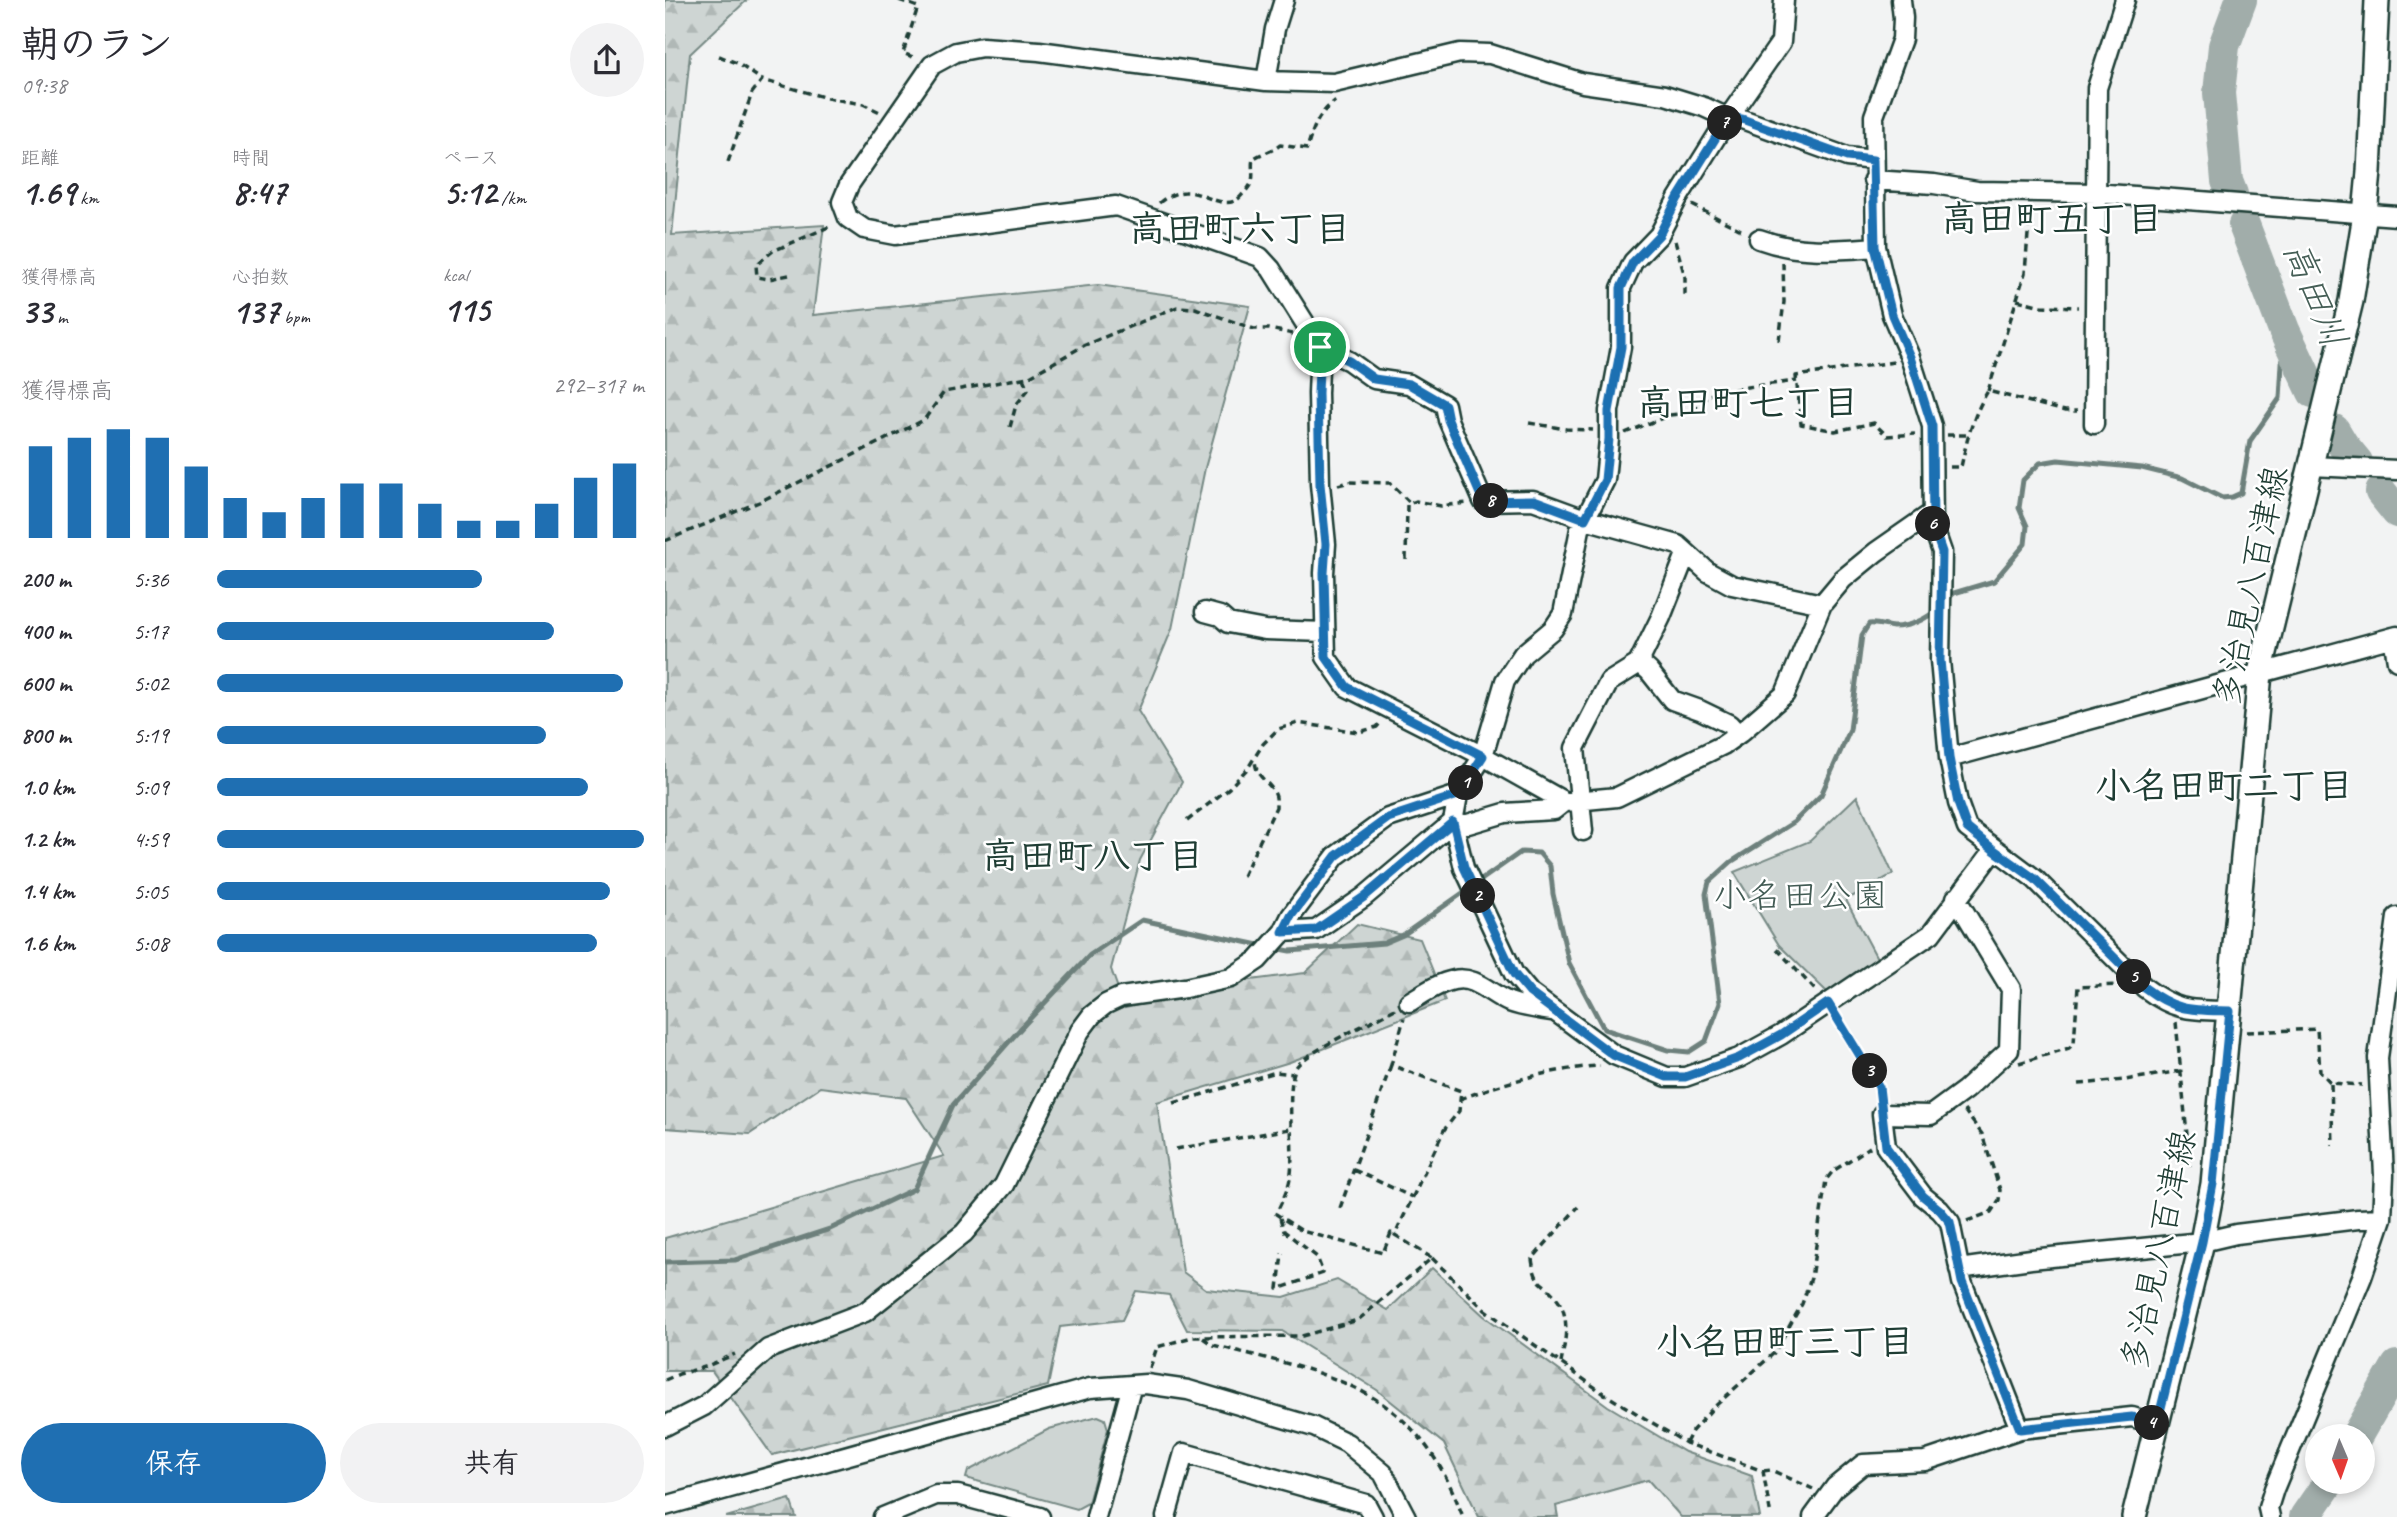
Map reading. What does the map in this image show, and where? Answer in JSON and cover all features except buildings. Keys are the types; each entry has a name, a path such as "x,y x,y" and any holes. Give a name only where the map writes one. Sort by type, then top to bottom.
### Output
{"main road":[{"name":"多治見八百津線","path":"2134,1517 2202,1242 2213,1184 2260,673 2351,300 2365,214 2377,0"}],"street":[{"path":"1266,81 1275,29 1284,0"},
{"path":"1784,0 1781,42 1728,118 1678,198 1659,235 1633,262 1621,288 1621,347 1609,411 1605,480 1580,529 1563,614 1553,629 1523,654 1505,681 1483,756 1458,795 1453,823 1468,875 1514,974 1530,993 1613,1055 1667,1077 1685,1077 1739,1058 1781,1035 1931,934 1994,850"},
{"path":"1901,0 1902,39 1874,116 1875,247 1892,315 1910,357 1933,432 1932,513 1933,526 1942,552 1940,660 1949,758 1958,803 1967,828 2035,879 2137,980 2163,1002 2229,1022"},
{"path":"2094,417 2097,88 2125,0"},
{"path":"1822,604 1732,584 1708,572 1678,545 1585,519 1534,500 1483,501 1448,420 1445,405 1409,384 1374,379 1318,343 1272,269 1261,257 1116,205 895,235 864,229 848,218 842,201 849,185 932,65 956,52 982,47 1039,51 1266,81 1334,83 1460,53 1490,54 1583,83 1665,95 1728,118 1742,119 1847,157 1873,160"},
{"path":"1873,180 1934,184 1977,191 2095,194 2397,216"},
{"path":"1759,239 1781,247 1828,251 1875,247"},
{"path":"1318,343 1320,484 1326,544 1326,657 1347,687 1571,802"},
{"path":"2311,466 2397,470"},
{"path":"1281,934 1316,930 1364,897 1453,823 1468,824 1504,813 1555,810 1571,802 1617,797 1723,745 1785,694 1822,604 1843,579 1932,513"},
{"path":"1583,831 1571,802 1575,748 1609,682 1639,662 1686,554"},
{"path":"1205,612 1220,616 1227,622 1265,630 1325,632"},
{"path":"1949,758 2395,636 2397,661"},
{"path":"1639,662 1650,671 1672,700 1730,724 1738,734"},
{"path":"665,1426 703,1406 768,1349 865,1311 964,1233 1004,1185 1080,1031 1092,1015 1121,997 1231,978 1261,956 1281,934 1291,916 1336,856 1388,818 1458,795"},
{"path":"1956,898 2011,989 2010,1050 1931,1115 1882,1114 1886,1147 1923,1196 1950,1222 1962,1282 2020,1429"},
{"path":"2270,1517 2269,1508 2274,1489 2363,1277 2382,1218 2384,1175 2378,1058 2397,917"},
{"path":"1409,1002 1440,984 1457,978 1481,984 1505,1000 1552,1011"},
{"path":"1959,1269 2056,1256 2202,1242 2236,1234 2382,1218"},
{"path":"1096,1517 1139,1384"},
{"path":"665,1506 1090,1388 1139,1384 1188,1390 1314,1427 1347,1443 1383,1473 1406,1517"},
{"path":"1813,1517 1835,1487 1863,1464 1925,1461 2020,1429 2132,1417 2157,1424"},
{"path":"1166,1517 1184,1453 1366,1504 1373,1517"},
{"path":"883,1517 926,1498 947,1495 979,1500 1040,1517"}],"path":[{"path":"898,0 918,7 903,53 932,65"},
{"path":"719,56 737,63 762,80 827,98 863,104 895,118"},
{"path":"1143,215 1166,197 1185,192 1227,203 1237,202 1253,177 1253,159 1263,152 1273,151 1280,145 1307,149 1314,124 1324,110 1358,86 1361,78"},
{"path":"728,162 748,102 762,80"},
{"path":"1934,467 1961,467 1967,435 1977,408 1988,391 2025,273 2031,192"},
{"path":"1678,198 1759,239"},
{"path":"1669,216 1685,276 1685,297"},
{"path":"789,275 769,279 757,277 756,265 773,251 848,218"},
{"path":"1779,341 1784,302 1781,247"},
{"path":"2016,300 2042,306 2095,308"},
{"path":"665,541 759,502 924,420 944,392 1028,377 1085,345 1177,307 1195,307 1254,329 1269,329 1318,343"},
{"path":"1910,357 1889,364 1796,376 1801,424 1835,431 1874,424 1887,436 1933,432 1967,435"},
{"path":"1010,427 1016,405 1028,390 1023,378"},
{"path":"1529,423 1609,434 1669,415 1690,413 1708,395 1797,381"},
{"path":"1988,391 2094,417"},
{"path":"1320,484 1333,486 1350,482 1390,483 1411,504"},
{"path":"1406,560 1407,505 1416,501 1441,506 1483,501"},
{"path":"1187,821 1229,788 1278,729 1298,723 1359,732 1377,727 1390,709"},
{"path":"1243,876 1276,807 1275,794 1255,768 1255,756"},
{"path":"1777,949 1828,1003 1879,1087 1882,1114"},
{"path":"1999,1059 2024,1063 2069,1048 2074,1042 2078,987 2130,985 2137,980"},
{"path":"1340,1208 1391,1065 1409,1002"},
{"path":"1282,1253 1278,1289 1323,1273 1317,1257 1284,1231 1276,1214 1291,1178 1290,1129 1296,1068 1309,1055 1409,1002"},
{"path":"2174,1006 2190,1166"},
{"path":"2229,1022 2317,1029 2320,1071 2331,1083 2333,1144"},
{"path":"1391,1065 1461,1091 1459,1111 1444,1130 1395,1235"},
{"path":"1460,1099 1490,1087 1556,1073 1610,1066"},
{"path":"2079,1084 2181,1071"},
{"path":"1174,1103 1276,1072 1294,1074"},
{"path":"2331,1083 2378,1085"},
{"path":"1951,1227 1991,1212 1999,1200 2000,1190 1982,1134 1966,1116 1958,1095"},
{"path":"1176,1149 1290,1129"},
{"path":"1686,1443 1692,1430 1713,1408 1774,1353 1802,1304 1811,1278 1826,1180 1833,1171 1885,1137"},
{"path":"1353,1170 1412,1197"},
{"path":"1561,1363 1566,1318 1558,1299 1535,1277 1532,1259 1579,1208"},
{"path":"1279,1216 1302,1231 1383,1253 1391,1233 1395,1235 1432,1258 1485,1310 1606,1395 1686,1443 1763,1471 1771,1470 1828,1496"},
{"path":"1139,1384 1157,1347 1192,1337 1303,1336 1358,1320 1432,1258"},
{"path":"1201,1337 1213,1345 1336,1377 1366,1392 1395,1413 1427,1445 1452,1486 1463,1517"},
{"path":"665,1380 745,1350 768,1349"},
{"path":"1763,1471 1771,1517"}],"green space":[{"path":"665,0 747,0 690,54 672,235 824,225 813,315 1098,285 1250,306 1205,468 1172,629 1138,711 1182,782 1140,860 1111,969 1125,1008 1235,982 1305,973 1357,924 1420,939 1445,1001 1290,1062 1157,1102 1183,1272 1206,1289 1284,1297 1337,1280 1388,1310 1432,1268 1484,1316 1608,1406 1685,1452 1752,1476 1760,1517 1681,1517 1648,1480 1556,1506 1558,1517 1479,1517 1444,1444 1377,1390 1282,1331 1187,1330 1169,1295 1136,1291 1122,1320 1060,1327 1048,1386 772,1455 712,1371 665,1371 665,1238 944,1156 906,1098 820,1087 750,1134 665,1128"},
{"name":"小名田公園","path":"1857,796 1893,874 1846,900 1879,962 1829,994 1779,945 1734,872 1810,841"},
{"path":"1098,1416 1105,1419 1108,1429 1088,1503 1077,1509 966,1478 968,1471 1049,1429"},
{"path":"790,1499 796,1517 726,1517"}],"waterway":[{"name":"高田川","path":"2232,194 2227,181 2219,93 2224,46 2241,0"},
{"name":"高田川","path":"2244,225 2284,330 2313,392"},
{"path":"1947,600 1954,593 1994,581 2025,544 2027,526 2019,508 2023,480 2040,463 2058,460 2142,468 2182,478 2222,498 2241,493 2250,441 2280,398 2284,330"},
{"name":"高田川","path":"2334,430 2357,462"},
{"name":"高田川","path":"2381,492 2397,512"},
{"path":"1274,948 1290,951 1384,943 1403,935 1521,852 1539,853 1550,866 1553,894 1569,963 1604,1029 1668,1050 1689,1052 1706,1041 1720,1003 1706,894 1709,882 1731,862 1794,822 1821,795 1850,730 1862,635 1869,624 1905,626 1922,620 1937,609"},
{"path":"665,1262 735,1260 830,1229 914,1189 953,1105 1090,955 1142,920 1264,946"},
{"name":"高田川","path":"2364,1424 2397,1366"},
{"name":"高田川","path":"2305,1517 2321,1494"}],"district":[{"name":"高田町五丁目","path":"2052,218"},
{"name":"高田町六丁目","path":"1240,228"},
{"name":"高田町七丁目","path":"1748,402"},
{"name":"小名田町二丁目","path":"2224,785"},
{"name":"高田町八丁目","path":"1093,855"},
{"name":"小名田町三丁目","path":"1785,1341"}],"route":[{"path":"1728,118 1742,119 1847,157 1873,160 1875,247 1892,315 1910,357 1932,426 1933,526 1942,552 1940,660 1949,758 1958,803 1967,828 2035,879 2145,988 2163,1002 2185,1010 2230,1011 2213,1184 2202,1242 2157,1424 2132,1417 2020,1429 1962,1282 1950,1222 1923,1196 1886,1147 1879,1087 1828,1003 1781,1035 1739,1058 1685,1077 1667,1077 1613,1055 1530,993 1514,974 1464,867 1453,822 1364,897 1316,930 1283,932 1291,916 1336,856 1388,818 1458,795 1483,756 1347,687 1326,657 1326,544 1320,484 1318,393 1320,347 1349,361 1374,379 1409,384 1445,405 1448,420 1483,501 1534,500 1585,519 1605,480 1609,411 1621,347 1621,288 1633,262 1659,235 1678,198 1728,118"}]}
